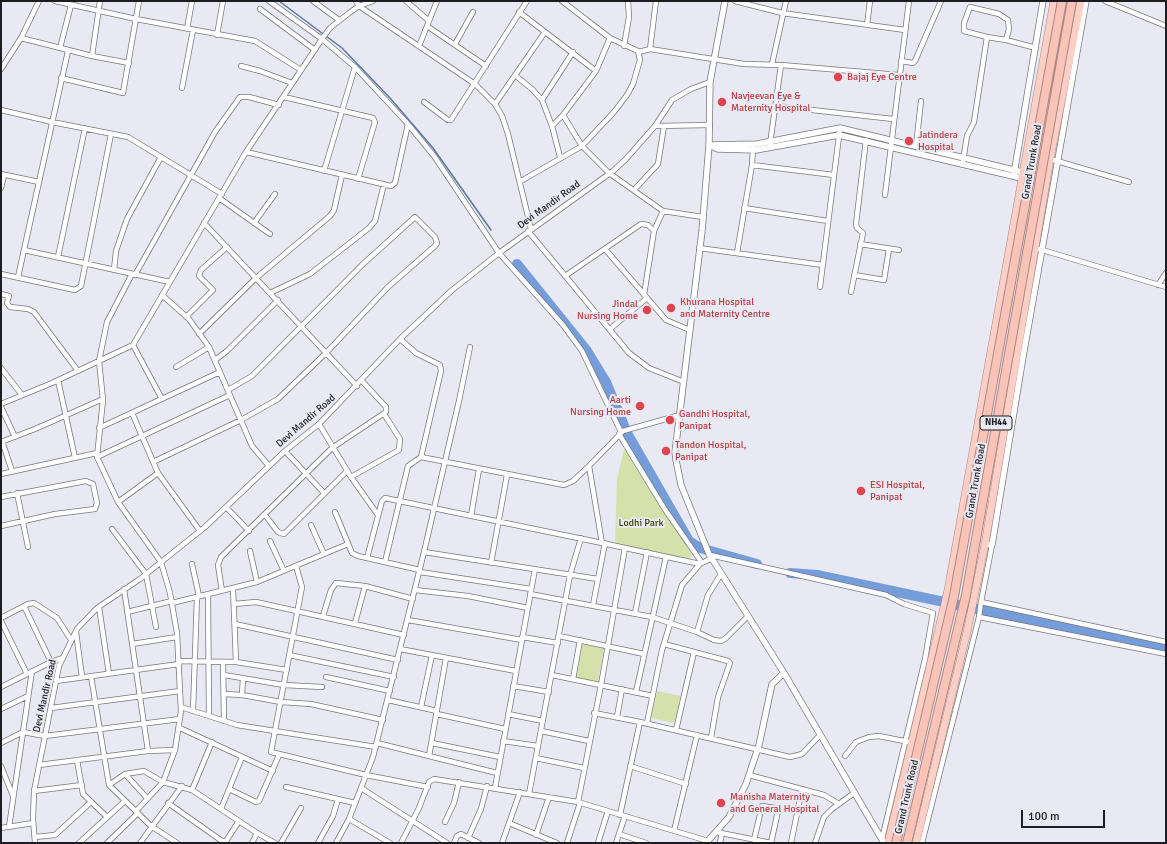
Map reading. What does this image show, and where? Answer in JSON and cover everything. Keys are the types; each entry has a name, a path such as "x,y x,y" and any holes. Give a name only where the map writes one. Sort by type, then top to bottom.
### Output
{"highway":[{"path":"884,842 948,590 970,468 1018,174 1054,1"},
{"name":"Grand Trunk Road","path":"896,843 954,596 1062,1"},
{"name":"Grand Trunk Road","path":"906,843 966,595 1044,149 1072,1"},
{"path":"920,843 943,748 975,596 989,545 997,473 1039,249 1081,1"},
{"path":"1048,33 1074,38"},
{"path":"970,468 997,473"}],"street":[{"path":"1,69 21,38 38,1"},
{"path":"55,1 136,19 257,42 301,70"},
{"path":"92,56 100,1"},
{"path":"61,78 121,93 124,91 139,1"},
{"path":"187,29 192,1"},
{"path":"217,34 223,1"},
{"path":"269,1 323,37 355,67 408,124 434,156 499,253 563,325 582,351 621,432 664,508 701,563"},
{"path":"313,1 340,20"},
{"path":"356,1 359,6 475,84 495,104 502,116 521,181 530,230 565,276 629,353 649,368 684,382"},
{"path":"15,437 1,405 133,345 246,152 279,105 323,37 330,28 359,6 373,1"},
{"path":"406,1 428,24 486,66"},
{"path":"419,46 437,1"},
{"path":"424,102 451,120 527,1"},
{"path":"562,1 610,38 639,52 650,49 715,58 744,64 772,64 899,74"},
{"path":"624,46 629,17 628,1"},
{"path":"650,49 656,1"},
{"path":"725,1 710,82 709,145 703,217 675,452 680,479 710,556 784,673 884,842"},
{"path":"735,1 782,13 905,30"},
{"path":"772,64 782,13 786,1"},
{"path":"867,25 870,1"},
{"path":"885,195 908,1"},
{"path":"901,61 913,63 915,61 941,1"},
{"path":"1018,174 1043,1"},
{"path":"1086,1 1054,159 1129,182"},
{"path":"1104,1 1166,26"},
{"path":"60,48 71,5"},
{"path":"1006,40 1009,29 1008,20 999,14 970,7 963,29 968,32 987,37 1006,40 1036,48"},
{"path":"260,9 315,50"},
{"path":"454,44 473,12"},
{"path":"519,12 596,71"},
{"path":"182,88 193,30"},
{"path":"495,104 516,76 545,32"},
{"path":"962,164 967,136 974,122 987,37"},
{"path":"21,38 68,51 129,63"},
{"path":"552,126 563,115 596,71 610,38"},
{"path":"18,277 68,51"},
{"path":"542,100 573,52"},
{"path":"521,181 560,157 582,146 614,112 627,95 637,75 640,60 639,52"},
{"path":"769,148 781,65"},
{"path":"241,66 260,71 292,83"},
{"path":"324,171 343,112 355,67"},
{"path":"516,76 532,89 542,100 552,126 560,157"},
{"name":"Devi Mandir Road","path":"35,843 33,823 34,791 50,708 62,658 76,632 99,607 146,574 200,531 285,451 319,424 357,386 400,339 450,291 499,253 609,173 636,150 655,126 672,100 691,89 710,82"},
{"path":"107,843 137,812 147,798 162,782 175,750 180,728 181,707 177,637 172,602 161,562 118,502 97,455 103,399 99,361 107,322 215,132 240,97 249,97 279,105"},
{"path":"284,97 343,112 372,117 375,120 358,179"},
{"path":"916,146 921,101"},
{"path":"776,106 894,119"},
{"path":"1,110 128,137 191,175 270,234"},
{"path":"563,115 582,146 609,173 663,211 703,217"},
{"path":"246,152 391,186 395,183 408,124"},
{"path":"655,126 710,125"},
{"path":"634,190 658,164 664,126"},
{"path":"58,257 84,128"},
{"path":"709,145 754,144 840,128 962,164 1018,174"},
{"path":"820,287 840,128"},
{"path":"1,274 75,290 81,286 112,134"},
{"path":"709,145 718,149 753,150 839,134 866,140 916,146 1018,174"},
{"path":"851,292 863,233 857,228 856,224 866,140"},
{"path":"737,253 754,144"},
{"path":"114,270 116,251 127,219 161,157"},
{"path":"752,164 834,175"},
{"path":"1,188 2,175 39,182"},
{"path":"199,334 256,278 330,216 334,210 342,175"},
{"path":"270,292 310,274 370,228 375,221 384,184"},
{"path":"254,223 275,194"},
{"path":"744,208 828,221"},
{"path":"610,329 646,296 654,231 663,211"},
{"path":"153,462 241,420 278,399 327,352 388,288 435,246 437,243 436,237 415,217 362,265 252,376 228,390"},
{"path":"204,223 327,352 357,386"},
{"path":"565,276 641,224 648,225 654,231"},
{"path":"860,244 899,250"},
{"path":"186,317 213,290 200,276 200,270 227,247"},
{"path":"700,248 822,265"},
{"path":"605,249 666,320 690,330"},
{"path":"854,275 884,280 889,249"},
{"path":"845,756 856,742 869,737 879,736 943,748 979,616 989,545 1024,351 1039,249 1158,286 1166,287"},
{"path":"24,250 170,282"},
{"path":"1158,286 1166,273"},
{"path":"1,294 9,296 7,304 10,307 28,309 34,312 78,371"},
{"path":"162,294 186,317 209,347 252,446 269,466"},
{"path":"215,360 227,351 278,300"},
{"path":"385,562 408,466 421,457 441,371 440,365 416,353 400,339"},
{"path":"133,345 162,399"},
{"path":"176,368 209,347"},
{"path":"336,843 349,819 377,745 420,571 470,347"},
{"path":"1,368 22,395"},
{"path":"99,428 220,372"},
{"path":"58,380 75,458"},
{"path":"222,591 218,561 332,448 384,414 386,408 362,380"},
{"path":"1,474 75,458 97,455 142,438 230,395"},
{"path":"12,471 2,442 103,399"},
{"path":"132,413 158,473 200,531"},
{"path":"351,477 400,450 400,439 384,414"},
{"path":"421,457 564,485 572,481 589,466 621,432 630,428 680,415"},
{"path":"319,424 332,448 378,515"},
{"path":"285,451 324,493"},
{"path":"589,466 604,543 593,605"},
{"path":"471,516 479,469"},
{"path":"265,515 278,532 284,534 347,471"},
{"path":"118,502 158,473"},
{"path":"491,563 507,474"},
{"path":"1,497 86,481 93,484 97,503 95,509 55,514 1,526"},
{"path":"17,493 28,547"},
{"path":"368,558 383,499 400,500 434,509 701,563"},
{"path":"226,507 249,531"},
{"path":"335,512 352,554 420,571 531,591 566,600 652,617 671,622 714,640 721,641 726,638 748,616"},
{"path":"311,525 324,554"},
{"path":"112,529 146,574 156,627"},
{"path":"529,794 570,575 581,538"},
{"path":"270,541 284,571"},
{"path":"127,612 198,597 257,582 348,544"},
{"path":"567,843 579,803 584,768 594,713 601,685 625,548"},
{"path":"250,551 257,582"},
{"path":"424,552 598,580"},
{"path":"634,613 647,552"},
{"path":"647,723 664,644 682,585 701,563 710,556"},
{"path":"710,556 886,595 904,604 933,613 909,742"},
{"path":"636,692 666,557"},
{"path":"192,564 198,597 193,711"},
{"path":"296,566 302,587 271,752 366,775 428,787"},
{"path":"495,788 535,569"},
{"path":"697,632 708,595 721,574"},
{"path":"323,616 333,586 341,583 365,586 413,599"},
{"path":"355,623 365,586"},
{"path":"233,588 236,662"},
{"path":"124,590 148,751"},
{"path":"415,590 468,596 528,608"},
{"path":"208,594 209,716"},
{"path":"234,604 256,602 298,610 404,635"},
{"path":"9,827 28,696 29,673 1,619 24,606 34,603 52,613 57,618 71,640"},
{"path":"981,604 1166,642"},
{"path":"24,606 51,662"},
{"path":"99,607 109,674"},
{"path":"979,616 1166,654"},
{"path":"408,620 558,643"},
{"path":"235,624 398,660"},
{"path":"76,632 82,677"},
{"path":"559,636 644,654"},
{"path":"132,644 177,637"},
{"path":"573,679 580,640"},
{"path":"664,644 728,661 730,663 718,697 711,738"},
{"path":"400,649 516,671"},
{"path":"676,730 694,652"},
{"path":"289,655 394,677"},
{"path":"422,707 432,655"},
{"path":"1,686 62,658"},
{"path":"429,756 446,658"},
{"path":"56,681 195,661 236,662 286,670"},
{"path":"223,662 224,721"},
{"path":"401,843 429,782 434,779 487,786 579,803 707,842 729,817 749,775 757,749 772,684 784,673"},
{"path":"224,675 284,685 322,687"},
{"path":"552,675 652,696"},
{"path":"91,676 109,786 151,826 174,842"},
{"path":"326,676 390,691"},
{"path":"242,694 243,678"},
{"path":"513,686 549,692"},
{"path":"617,717 622,689"},
{"path":"50,708 180,691"},
{"path":"224,694 242,694 280,702 312,704 383,720"},
{"path":"1,709 28,696"},
{"path":"388,700 422,707 505,729"},
{"path":"181,707 236,725 377,745 498,773"},
{"path":"594,713 647,723 790,757 797,757 802,754 820,735"},
{"path":"508,714 543,721"},
{"path":"1,743 23,732 45,736 180,719"},
{"path":"616,843 619,834 630,766 640,722"},
{"path":"180,728 273,771"},
{"path":"541,731 589,741"},
{"path":"674,831 697,735"},
{"path":"503,741 538,746"},
{"path":"192,790 212,742"},
{"path":"432,743 500,757"},
{"path":"39,765 148,751 175,750"},
{"path":"229,789 256,802 262,799 279,755"},
{"path":"221,809 242,757"},
{"path":"536,758 584,768"},
{"path":"78,760 83,794 107,818"},
{"path":"1,766 13,797"},
{"path":"630,766 686,784"},
{"path":"109,786 125,774 144,771 162,782 182,786 192,790 257,833 275,843"},
{"path":"125,774 147,798"},
{"path":"749,775 824,795 839,804"},
{"path":"445,822 454,803 459,782"},
{"path":"34,791 82,785"},
{"path":"140,843 151,826 182,786"},
{"path":"468,838 481,809 487,786"},
{"path":"286,787 355,803"},
{"path":"361,788 447,843"},
{"path":"791,843 802,789"},
{"path":"502,843 520,792"},
{"path":"815,843 824,818 854,793"},
{"path":"536,835 549,797"},
{"path":"318,843 333,816 338,799"},
{"path":"79,843 125,801"},
{"path":"35,837 55,835 91,802"},
{"path":"168,803 222,841 226,840 239,821"},
{"path":"716,832 744,838 754,840 771,843 778,810 776,808 762,806 754,840"},
{"path":"281,843 301,808"},
{"path":"598,843 608,811"},
{"path":"349,819 390,843"},
{"path":"1,828 33,823"},
{"path":"509,823 557,843"},
{"path":"252,843 257,833"},
{"path":"720,843 722,833"},
{"path":"454,843 458,834 479,843"},
{"path":"619,834 646,843"},
{"path":"743,843 744,838"}],"green space":[{"name":"Lodhi Park","path":"626,449 692,555 687,560 615,544 617,479 624,450"},
{"path":"582,644 604,648 598,682 576,678"},
{"path":"657,691 681,696 674,723 651,718"}],"waterway":[{"path":"279,1 342,48 390,98 433,148 491,230"},
{"path":"517,264 587,351 606,382 627,433 689,541 700,548 757,564"},
{"path":"790,573 817,575 1081,631 1166,647"}],"place":[{"name":"Bajaj Eye Centre","path":"838,77"},
{"name":"Navjeevan Eye & Maternity Hospital","path":"722,102"},
{"name":"Jatindera Hospital","path":"909,141"},
{"name":"Khurana Hospital and Maternity Centre","path":"671,308"},
{"name":"Jindal Nursing Home","path":"647,310"},
{"name":"Aarti Nursing Home","path":"640,406"},
{"name":"Gandhi Hospital, Panipat","path":"670,420"},
{"name":"Tandon Hospital, Panipat","path":"666,451"},
{"name":"ESI Hospital, Panipat","path":"861,491"},
{"name":"Manisha Maternity and General Hospital","path":"721,803"}]}
